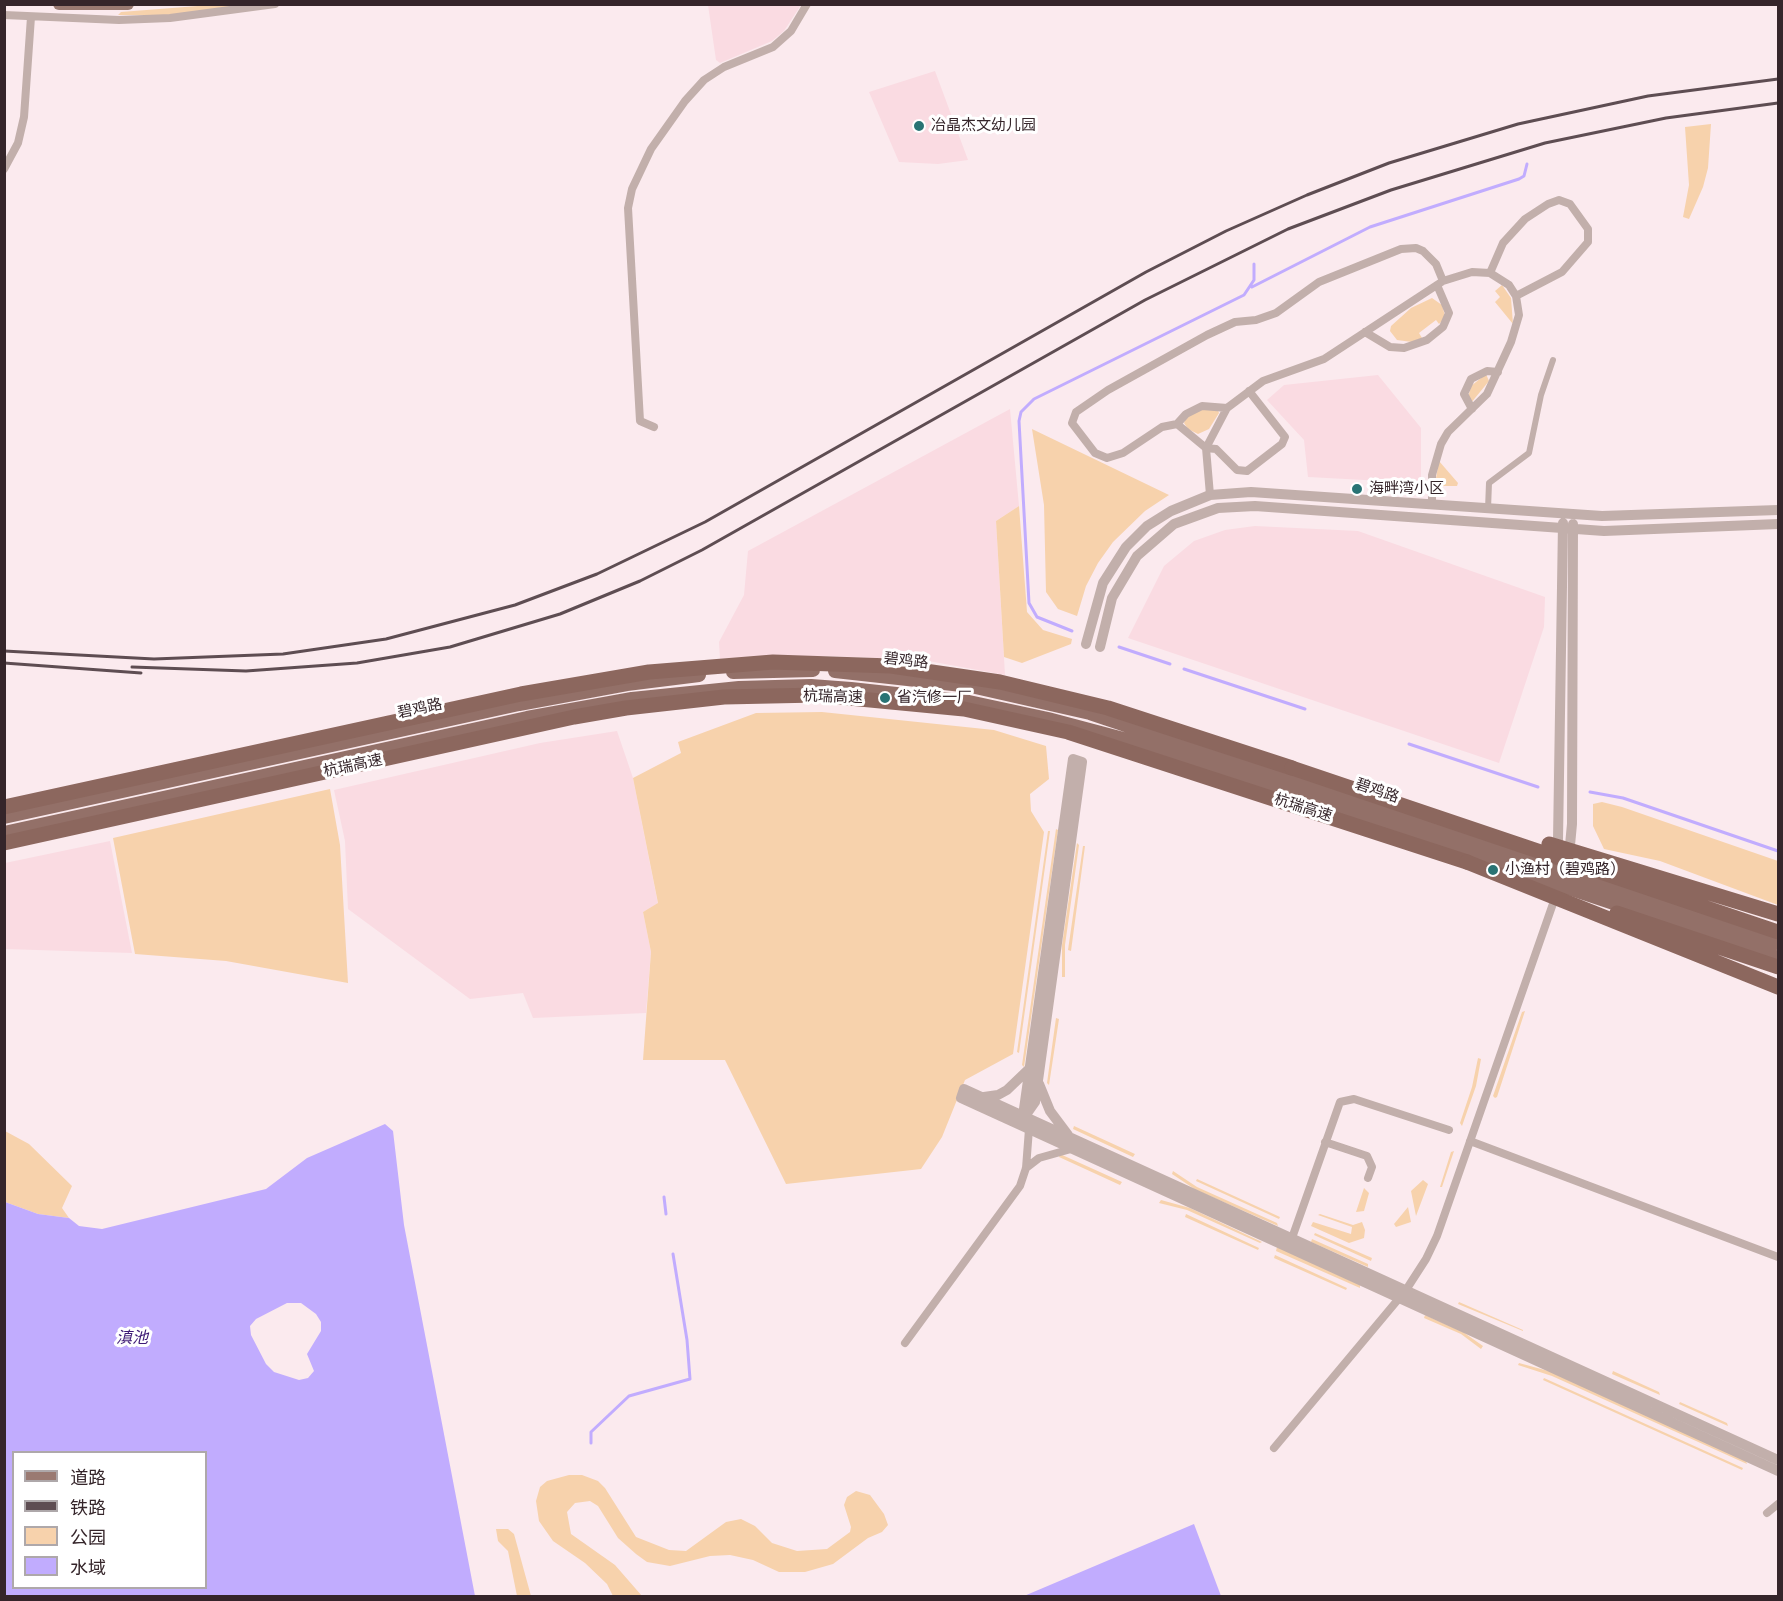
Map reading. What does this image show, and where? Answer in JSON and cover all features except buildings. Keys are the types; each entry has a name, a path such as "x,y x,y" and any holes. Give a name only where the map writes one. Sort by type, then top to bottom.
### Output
{"highway":[{"path":"4,807 521,694 649,672 774,662 891,666 1000,682 1108,708 1779,932"},
{"name":"碧鸡路","path":"4,817 555,696 690,676 809,670 890,675 971,686 1090,713 1779,943"},
{"name":"碧鸡路","path":"4,834 574,709 667,694 811,686 891,692 969,702 1087,729 1779,958"},
{"name":"杭瑞高速","path":"4,843 584,715 724,697 818,695 861,697 964,709 1068,732 1779,967"},
{"path":"1292,768 1779,914"},
{"path":"1467,862 1779,987"}],"main road":[{"path":"59,4 128,4"}],"street":[{"path":"4,15 119,20 170,18 275,4"},
{"path":"654,427 640,421 628,208 632,189 651,149 685,101 704,80 724,67 773,47 791,31 807,4"},
{"path":"4,169 18,143 24,117 31,16"},
{"path":"1490,273 1503,243 1525,219 1548,204 1559,200 1570,204 1588,229 1588,242 1562,272 1516,296"},
{"path":"1227,408 1202,406 1186,414 1177,424 1162,427 1123,453 1107,458 1095,453 1072,423 1076,412 1108,390 1207,335 1235,322 1256,320 1276,313 1319,282 1401,249 1416,248 1423,251 1436,264 1449,314 1443,327 1427,340 1404,348 1390,347 1365,333"},
{"path":"1210,495 1206,448 1227,408 1273,376 1324,359 1440,283 1472,272 1490,273 1509,285 1516,296 1519,315 1498,372 1487,394 1448,432 1440,444 1432,475 1432,504"},
{"path":"1488,508 1489,483 1529,453 1541,395 1553,360"},
{"path":"1472,409 1464,394 1471,380 1487,371 1498,372"},
{"path":"1177,424 1206,448 1216,449 1232,467 1243,471 1251,468 1282,444 1285,437 1249,391"},
{"path":"1779,510 1602,516 1251,492 1210,495 1184,504 1165,514 1126,547 1103,583 1086,644 1100,647 1112,597 1137,555 1174,524 1207,510 1230,506 1604,531 1779,524"},
{"path":"1555,868 1570,845 1572,824 1568,514"},
{"path":"1007,1119 1023,1116 1035,1102 1082,762 1073,759 1023,1116"},
{"path":"1274,1448 1402,1294 1426,1259 1437,1236 1560,885"},
{"path":"979,1096 989,1097 1007,1090 1030,1068"},
{"path":"1038,1077 1044,1101 1070,1137"},
{"path":"1779,1460 1402,1294 1072,1149 961,1098 964,1089 1292,1238 1402,1294 1779,1471"},
{"path":"1292,1238 1337,1105 1349,1098 1449,1130"},
{"path":"1023,1116 1042,1135"},
{"path":"904,1343 1020,1186 1026,1167 1029,1129"},
{"path":"1470,1141 1779,1257"},
{"path":"1325,1142 1367,1156 1372,1167 1368,1178"},
{"path":"1026,1167 1048,1154 1072,1149"},
{"path":"1767,1513 1779,1504"}],"shaded area":[{"path":"708,4 801,5 784,31 772,41 720,63 716,60"},
{"name":"冶晶杰文幼儿园","path":"935,71 968,160 938,164 899,162 869,92"},
{"path":"1378,375 1421,428 1421,483 1308,477 1304,440 1267,400 1284,385"},
{"path":"1010,409 1019,506 996,521 1005,675 923,660 828,656 720,659 719,642 744,595 748,551"},
{"path":"1255,526 1358,531 1545,597 1544,627 1499,763 1128,638 1164,566 1194,541 1225,530"},
{"path":"617,731 633,778 658,904 643,912 651,952 646,1013 533,1018 523,993 470,999 348,909 345,841 334,790 540,743"},
{"path":"110,841 132,953 5,949 5,863"}],"green space":[{"path":"223,4 257,5 169,15 118,15 121,12"},
{"path":"1711,124 1708,168 1703,187 1689,219 1683,217 1689,185 1685,127"},
{"path":"1502,285 1511,298 1513,324 1495,302 1500,297 1495,291"},
{"path":"1432,298 1442,305 1445,316 1443,320 1439,324 1436,320 1419,333 1422,338 1418,340 1412,342 1397,340 1390,331 1391,326 1411,308"},
{"path":"1486,374 1489,381 1471,403 1468,398 1471,386"},
{"path":"1199,409 1218,410 1219,413 1209,429 1198,434 1188,429 1184,423 1186,418"},
{"path":"1032,429 1169,495 1145,511 1113,542 1098,563 1086,586 1077,616 1058,609 1046,592 1044,505"},
{"path":"1439,461 1458,483 1457,486 1443,486 1436,478"},
{"path":"1019,506 1027,612 1043,630 1072,639 1071,644 1022,663 1004,657 996,521"},
{"path":"822,712 994,730 1046,746 1049,779 1030,794 1031,811 1044,832 1013,1054 965,1080 942,1137 921,1169 786,1184 725,1060 643,1060 651,952 643,912 658,903 633,778 681,753 678,742 756,713"},
{"path":"330,789 340,845 348,983 226,961 135,954 113,838"},
{"path":"1602,802 1778,861 1778,905 1660,861 1604,849 1593,826 1593,804"},
{"path":"1056,829 1058,830 1024,1067 1022,1065"},
{"path":"1048,831 1050,831 1019,1053 1017,1052"},
{"path":"1077,843 1079,845 1065,945 1065,977 1062,977 1062,945"},
{"path":"1083,846 1085,846 1071,951 1068,950"},
{"path":"1525,1011 1495,1098 1493,1096 1522,1012"},
{"path":"1056,1018 1059,1019 1049,1085 1047,1083"},
{"path":"1478,1058 1481,1059 1476,1086 1462,1126 1460,1123 1472,1087"},
{"path":"1074,1126 1135,1154 1133,1157 1073,1129"},
{"path":"5,1131 29,1144 72,1186 62,1208 69,1218 38,1214 5,1202"},
{"path":"1454,1151 1442,1187 1440,1187 1451,1152"},
{"path":"1060,1154 1122,1182 1120,1185 1059,1157"},
{"path":"1173,1171 1197,1187 1277,1223 1278,1226 1196,1190 1172,1174"},
{"path":"1197,1179 1280,1217 1279,1219 1196,1181"},
{"path":"1423,1180 1428,1184 1416,1216 1411,1191"},
{"path":"1364,1188 1369,1193 1364,1211 1356,1212"},
{"path":"1161,1200 1190,1208 1262,1242 1187,1210 1159,1203"},
{"path":"1408,1207 1411,1222 1396,1227 1394,1224"},
{"path":"1186,1214 1259,1248 1258,1250 1185,1217"},
{"path":"1318,1215 1353,1225 1362,1222 1365,1230 1364,1238 1349,1243 1311,1226 1313,1222 1351,1234 1352,1227"},
{"path":"1315,1233 1372,1258 1371,1261 1314,1235"},
{"path":"1312,1239 1368,1264 1368,1267 1311,1242"},
{"path":"1277,1247 1360,1285 1360,1288 1276,1251"},
{"path":"1275,1255 1347,1288 1346,1290 1274,1258"},
{"path":"1459,1302 1523,1330 1523,1331 1458,1304"},
{"path":"1425,1315 1463,1332 1483,1346 1481,1349 1461,1334 1424,1318"},
{"path":"1519,1363 1552,1372 1746,1461 1747,1464 1552,1376 1518,1365"},
{"path":"1613,1371 1659,1392 1660,1395 1612,1374"},
{"path":"1544,1378 1743,1468 1742,1470 1543,1380"},
{"path":"1680,1402 1727,1423 1728,1426 1679,1404"},
{"path":"569,1475 582,1475 598,1481 605,1488 636,1537 669,1550 686,1551 726,1522 741,1519 755,1526 772,1543 797,1551 827,1549 850,1532 851,1527 844,1505 847,1497 856,1491 870,1495 884,1514 888,1525 882,1532 868,1538 833,1564 805,1572 779,1572 753,1560 730,1555 710,1556 670,1566 647,1562 636,1554 618,1538 598,1506 590,1501 575,1503 567,1512 571,1534 615,1565 642,1596 613,1596 607,1584 585,1563 553,1541 539,1521 536,1501 540,1487 547,1481"},
{"path":"496,1529 508,1529 514,1534 531,1596 517,1596 508,1551 498,1541"}],"water":[{"name":"滇池","path":"385,1124 393,1131 404,1225 475,1596 5,1596 5,1202 38,1214 69,1218 79,1226 102,1229 266,1189 307,1158","holes":["287,1303 301,1303 316,1314 321,1322 321,1331 307,1354 314,1371 308,1378 299,1380 274,1372 266,1364 251,1335 250,1326 256,1319"]},
{"path":"1194,1524 1221,1596 1024,1596"}],"waterway":[{"path":"1252,287 1370,227 1519,179 1524,176 1527,164"},
{"path":"1072,631 1037,617 1029,603 1019,421 1021,412 1034,399 1244,295 1254,280 1254,264"},
{"path":"1119,647 1170,664"},
{"path":"1184,669 1305,709"},
{"path":"1409,744 1538,787"},
{"path":"1590,792 1623,798 1778,851"},
{"path":"664,1197 666,1214"},
{"path":"591,1443 591,1432 629,1396 690,1379 687,1340 673,1254"}],"railway":[{"path":"4,651 154,659 283,654 386,639 515,605 597,574 705,522 1146,272 1226,231 1307,195 1389,163 1518,124 1648,96 1778,79"},
{"path":"132,667 246,671 357,663 450,647 560,614 640,581 702,550 1145,300 1288,229 1391,190 1545,143 1666,118 1778,103"},
{"path":"4,663 141,673"}],"place":[{"name":"冶晶杰文幼儿园","path":"919,126"},
{"name":"海畔湾小区","path":"1357,489"},
{"name":"省汽修一厂","path":"885,698"},
{"name":"小渔村（碧鸡路）","path":"1493,870"}]}
